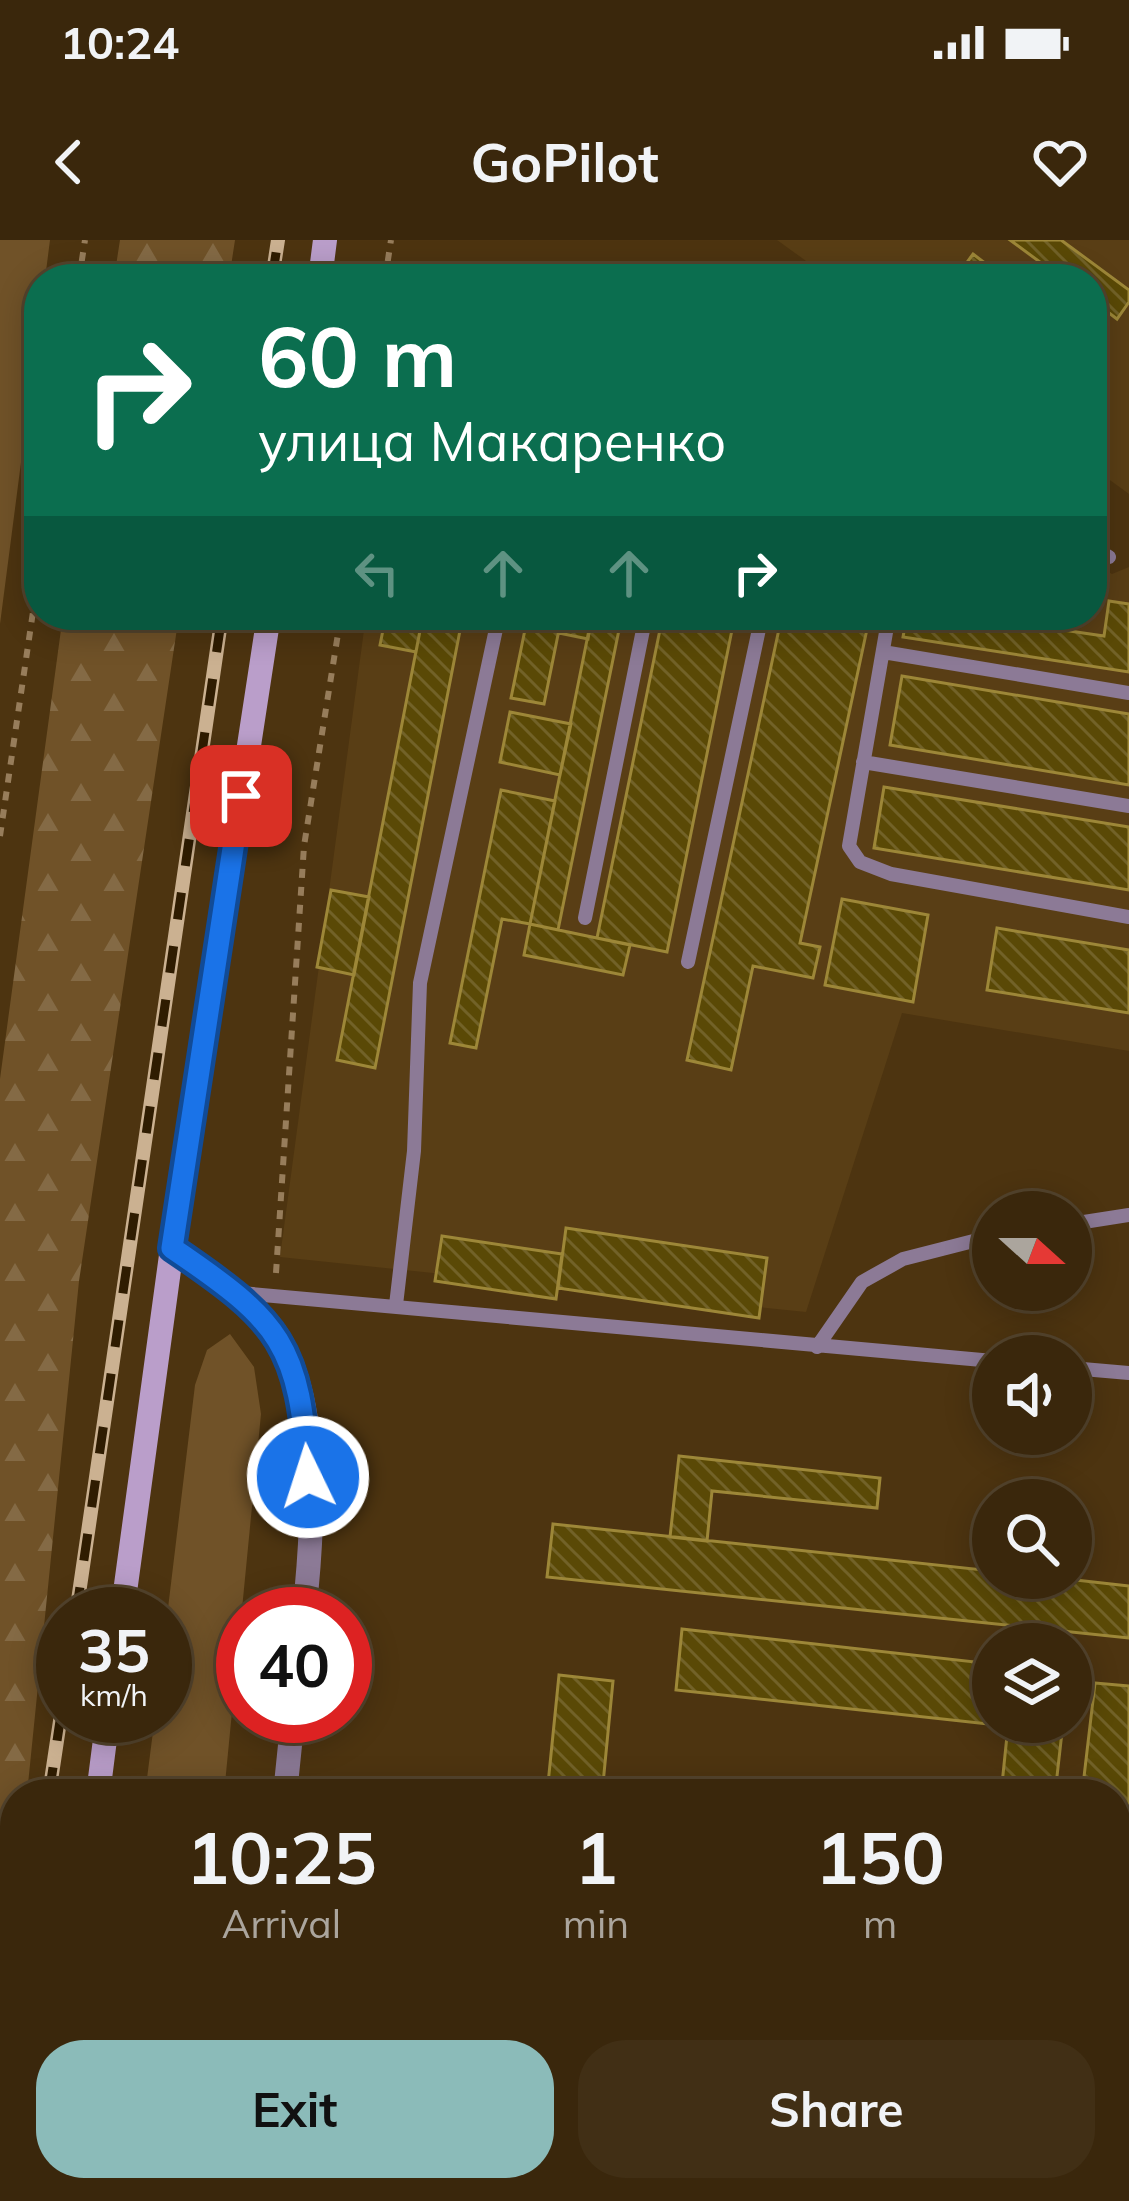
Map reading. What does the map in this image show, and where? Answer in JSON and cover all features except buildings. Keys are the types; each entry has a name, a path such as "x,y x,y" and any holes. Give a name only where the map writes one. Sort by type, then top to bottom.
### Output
{"main road":[{"path":"126,1587 266,630"},
{"path":"100,1779 105,1743"}],"street":[{"path":"172,1248 236,1293 268,1323 286,1349 304,1408 310,1512 306,1587"},
{"path":"287,1779 290,1743"}],"lane":[{"path":"396,1305 414,1150 420,983 496,630"},
{"path":"585,918 643,630"},
{"path":"688,962 759,630"},
{"path":"887,630 849,846 860,862 891,874 1129,916"},
{"path":"883,652 1129,693"},
{"path":"863,762 1129,806"},
{"path":"1092,1221 1129,1215"},
{"path":"817,1347 862,1282 903,1258 972,1241"},
{"path":"236,1293 972,1359"},
{"path":"1092,1370 1129,1373"}],"path":[{"path":"0,836 30,630"},
{"path":"275,1294 304,846 339,630"}],"shaded area":[{"path":"777,240 1129,240 1129,494 1107,478 1107,264 810,264"},
{"path":"1129,567 1129,1051 902,1013 806,1312 280,1257 364,630 1107,630 1107,571 1112,574"}],"green space":[{"path":"0,240 50,240 47,264 24,264 24,439 0,624"},
{"path":"120,240 235,240 231,264 116,264"},
{"path":"61,630 177,630 79,1281 48,1587 36,1587 36,1705 29,1779 0,1779 0,1079"},
{"path":"230,1334 254,1367 261,1414 244,1587 216,1587 216,1743 229,1743 225,1779 147,1779 152,1743 192,1743 192,1587 171,1587 195,1385 207,1350"}],"railway":[{"path":"274,264 278,240"},
{"path":"80,1587 220,630"},
{"path":"51,1779 57,1743"}],"route":[{"path":"241,796 172,1248 236,1293 268,1323 286,1349 304,1408 308,1477"}]}
